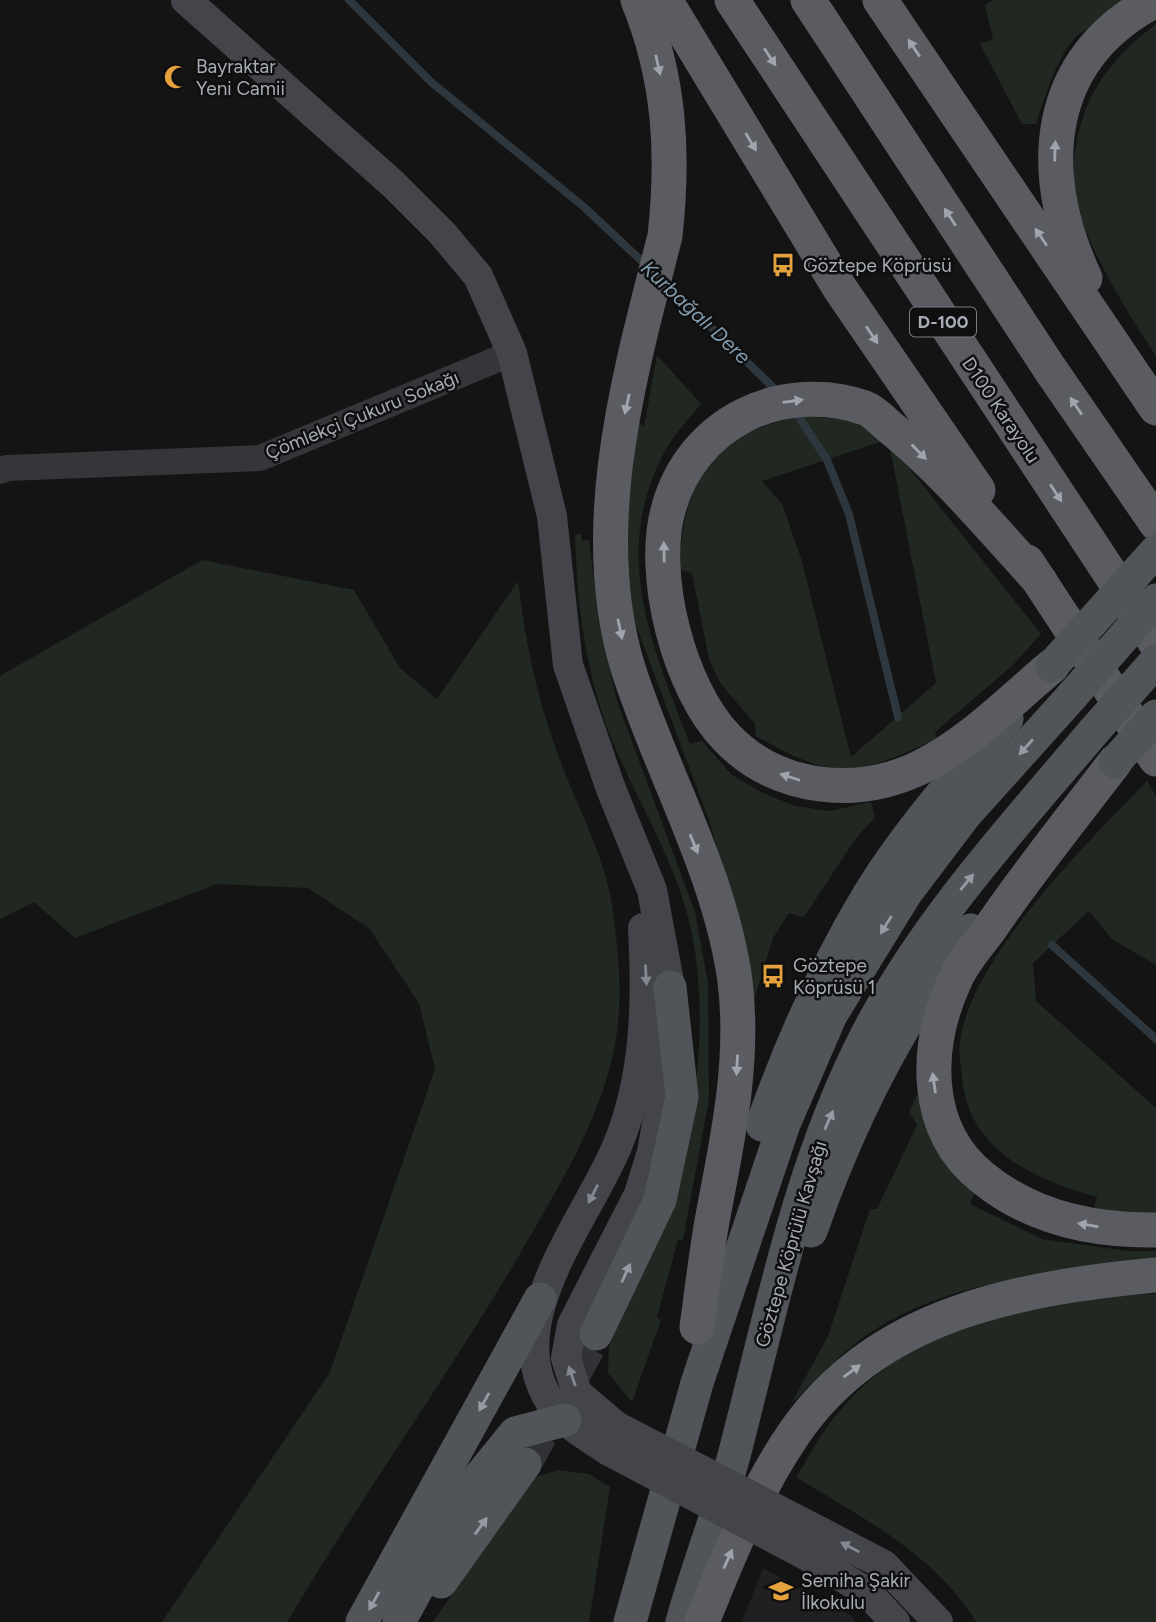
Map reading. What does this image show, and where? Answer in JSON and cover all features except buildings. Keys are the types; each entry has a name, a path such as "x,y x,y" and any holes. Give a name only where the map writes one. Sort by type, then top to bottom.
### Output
{"highway":[{"path":"638,0 656,57 669,115 668,206 664,236 639,337 613,477 611,551 617,617 627,664 643,713 707,875 735,981 738,1040 730,1135 712,1223 696,1327"},
{"path":"665,0 839,286 1040,581 1156,759"},
{"name":"D100 Karayolu","path":"732,0 1156,643"},
{"name":"D-100","path":"808,0 1050,369 1156,523"},
{"path":"880,0 1156,408"},
{"path":"1120,354 1073,253 1055,180 1056,135 1064,100 1077,69 1101,39 1132,13 1156,0"},
{"path":"1040,581 914,446 867,408 826,400 799,399 761,406 729,422 702,445 684,473 668,508 663,546 667,592 674,642 690,685 727,738 771,771 819,786 857,785 887,780 960,756 1052,666"},
{"path":"1115,762 1023,881 956,978 934,1040 933,1076 941,1120 961,1155 968,1166 1003,1194 1042,1213 1082,1224 1126,1230 1156,1230"},
{"path":"702,1622 754,1503 796,1431 841,1379 894,1340 961,1310 1016,1294 1064,1285 1156,1275"}],"main road":[{"path":"186,0 383,175 442,233 478,276 512,353 552,516 568,666 611,789 652,891 670,987 682,1097 660,1200 596,1334"},
{"path":"1052,666 1156,551"},
{"name":"Göztepe Köprülü Kavşağı","path":"656,1530 697,1383 785,1124 831,1015 906,893 965,815 1156,600"},
{"name":"Göztepe Köprülü Kavşağı","path":"682,1622 737,1445 782,1261 813,1154 867,1035 904,968 945,908 1156,661"},
{"path":"737,1445 821,1204 853,1130 901,1033 940,968 1016,874 1156,716"},
{"path":"630,1622 656,1530 696,1327 789,1049 869,894 960,756"},
{"path":"362,1622 540,1299 618,1144 632,1102 647,992 641,893 611,789"},
{"path":"612,1438 578,1392 566,1358 572,1325 639,1194 652,1152 669,1057 670,987"},
{"path":"540,1299 532,1350 544,1388 565,1420"},
{"path":"399,1622 477,1480 515,1433 565,1420 612,1438 815,1544 884,1565 938,1622"},
{"path":"415,1622 525,1464"},
{"path":"815,1544 895,1622"}],"street":[{"name":"Çömlekçi Çukuru Sokağı","path":"0,471 7,468 260,458 512,353"}],"shaded area":[{"path":"992,0 1125,0 1074,38 1054,74 1036,124 1022,124 980,44 993,39 985,5"},
{"path":"1156,24 1156,356 1097,256 1079,213 1073,176 1080,126 1094,92 1114,63"},
{"path":"657,355 701,404 665,451 649,489 640,526 639,563 651,635 690,744 702,741 732,775 761,792 795,806 830,811 871,802 875,817 854,841 804,917 789,913 773,938 748,1019 739,925 709,820 632,615 625,536 638,422 644,427"},
{"path":"802,416 854,420 886,440 762,481 782,504 802,561 851,757 936,683 889,443 1041,634 1012,666 935,732 937,739 867,766 843,769 820,766 787,753 756,736 755,724 721,684 709,659 692,573 678,569 688,509 696,486 708,466 724,449 744,435 770,424"},
{"path":"581,534 582,541 589,540 599,624 617,701 695,912 708,983 709,1099 683,1240 678,1240 657,1317 661,1320 632,1402 608,1373 609,1347 676,1179 696,1083 700,1015 694,949 682,896 617,752 591,673 578,591 575,535"},
{"path":"202,560 354,590 400,668 437,699 518,581 529,653 547,724 604,870 615,923 619,999 616,1037 606,1082 586,1132 549,1204 493,1299 287,1622 162,1622 330,1372 435,1069 419,1003 369,928 308,888 217,884 75,938 34,902 0,919 0,676"},
{"path":"1147,781 1156,796 1156,965 1112,939 1089,911 1033,963 1036,1001 1156,1108 1156,1214 1130,1215 1094,1209 1097,1197 1031,1172 994,1146 979,1129 969,1108 963,1085 960,1042 969,1009 985,974 1008,938 1065,868"},
{"path":"920,1087 935,1149 976,1190 970,1204 1042,1239 1128,1251 1156,1251 1156,1266 1049,1274 978,1287 944,1297 911,1310 867,1335 833,1363 791,1404 828,1336 870,1209 877,1209 917,1125 909,1112"},
{"path":"1156,1294 1156,1622 976,1622 940,1576 918,1557 871,1523 796,1477 831,1421 868,1382 903,1356 941,1336 982,1320 1025,1309"},
{"path":"558,1470 589,1474 610,1487 589,1622 433,1622 532,1478"},
{"name":"Semiha Şakir İlkokulu","path":"763,1568 850,1615 856,1622 742,1622"}],"waterway":[{"name":"Kurbağalı Dere","path":"349,0 431,82 584,207 648,267"},
{"name":"Kurbağalı Dere","path":"663,281 779,393"},
{"name":"Kurbağalı Dere","path":"795,411 827,460 849,514 898,717"},
{"name":"Kurbağalı Dere","path":"1052,945 1156,1039"}],"tunnel":[{"path":"525,1464 596,1334"}],"place":[{"name":"Bayraktar Yeni Camii","path":"176,77"},
{"name":"Göztepe Köprüsü","path":"783,265"},
{"name":"Göztepe Köprüsü 1","path":"773,976"},
{"name":"Semiha Şakir İlkokulu","path":"781,1591"}]}
